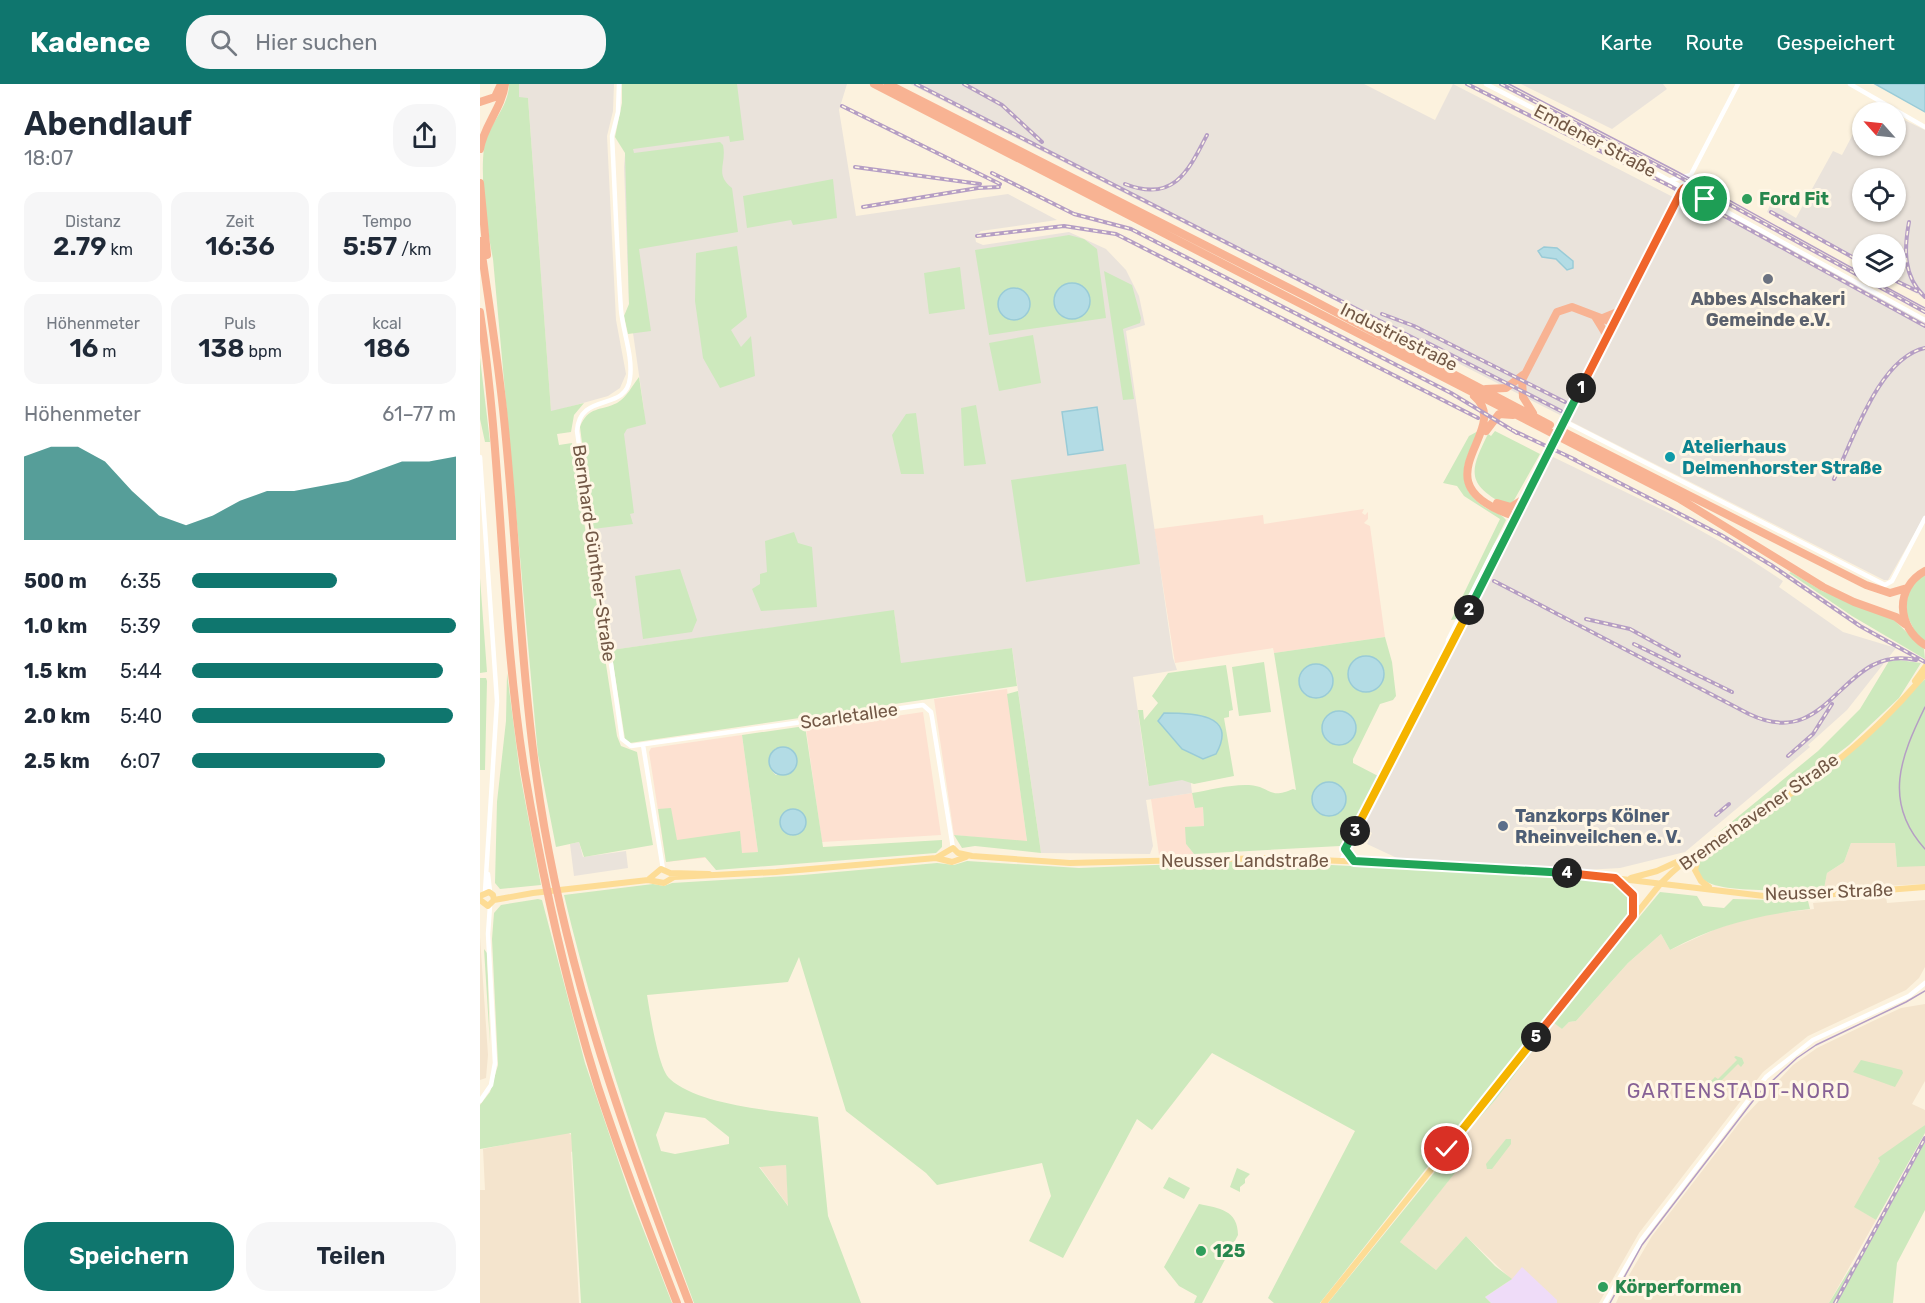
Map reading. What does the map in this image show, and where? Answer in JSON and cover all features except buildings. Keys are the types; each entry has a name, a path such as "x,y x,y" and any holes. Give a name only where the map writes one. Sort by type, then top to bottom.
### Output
{"highway":[{"path":"480,102 495,97 503,84"},
{"path":"480,149 483,136 499,105 503,84"},
{"name":"Industriestraße","path":"874,84 1435,372 1538,422"},
{"name":"Industriestraße","path":"888,84 1296,292 1553,430 1873,588 1893,593 1907,588"},
{"path":"480,183 503,381 503,409"},
{"path":"480,205 483,220"},
{"path":"480,241 503,409 525,677 540,802 555,884 606,1077 689,1303"},
{"path":"1461,379 1493,390 1513,384 1525,371 1557,312 1564,307 1572,307 1613,325"},
{"path":"1597,317 1620,311"},
{"path":"480,312 492,409 515,689 525,772 546,885 579,1022 598,1087 677,1303"},
{"path":"1597,317 1607,336"},
{"path":"1525,371 1521,391 1526,405 1538,422"},
{"path":"1435,372 1479,400 1486,412 1484,431 1474,456 1472,475 1480,493 1515,516"},
{"path":"1515,516 1484,502 1471,488 1467,465 1484,431 1499,414 1506,413 1538,422"},
{"name":"Industriestraße","path":"1562,434 1680,498 1824,587 1854,602 1896,617 1906,626"},
{"path":"1503,507 1511,507 1522,500"},
{"path":"1752,542 1766,549 1771,548 1771,541 1761,531"},
{"path":"1922,573 1907,588 1902,608 1906,626 1924,645"}],"main road":[{"name":"Bremerhavener Straße","path":"1909,692 1925,667"},
{"name":"Bremerhavener Straße","path":"1324,1303 1661,883 1697,851 1813,779 1852,747 1925,674"},
{"path":"1626,879 1657,871 1697,851"},
{"path":"1697,851 1695,870 1701,881 1713,889"},
{"name":"Neusser Landstraße","path":"485,899 648,880 662,874 718,876 936,858 952,853 1070,863 1240,858 1334,860 1533,870 1661,883"},
{"path":"1615,878 1633,895 1633,916"},
{"name":"Neusser Straße","path":"1661,883 1760,896 1925,887"}],"street":[{"name":"Bernhard-Günther-Straße","path":"619,84 618,112 612,136 621,305 630,380 621,396 586,410 578,423 577,430 621,736 627,746 643,745"},
{"name":"Emdener Straße","path":"1485,84 1671,180 1925,320"},
{"path":"1341,861 1345,849 1448,650 1522,500 1738,84"},
{"path":"1850,84 1925,127"},
{"path":"1671,180 1691,175"},
{"path":"1691,175 1694,193"},
{"path":"1564,420 1885,585 1892,581 1925,518"},
{"path":"480,457 497,701 485,899 495,1063 491,1085 480,1101"},
{"name":"Scarletallee","path":"643,745 923,705 931,712 932,717 952,853"},
{"path":"643,745 662,874"},
{"path":"1334,860 1345,849"},
{"path":"1345,849 1354,861"},
{"path":"1605,1303 1642,1239 1766,1077 1813,1040 1909,996 1925,983"}],"shaded area":[{"path":"519,84 614,84 613,111 607,136 616,320 626,374 620,388 608,396 551,412 528,98 519,98"},
{"path":"631,84 847,84 839,110 856,216 1008,194 1057,220 981,231 975,236 976,242 983,245 1069,232 1106,249 1126,270 1139,296 1145,325 1126,331 1173,658 1177,670 1133,677 1148,782 1190,776 1192,793 1146,800 1153,846 1150,854 1041,853 1012,648 901,664 894,611 611,650 593,529 606,526 591,418 644,410 629,305 624,167"},
{"path":"910,84 1364,84 1435,120 1453,84 1673,197 1562,416"},
{"path":"1521,84 1663,84 1667,89 1612,129"},
{"path":"1906,121 1925,130 1925,298 1906,288 1906,234 1852,234 1852,258 1767,212 1771,203 1796,218 1833,151 1842,155 1852,136 1852,156 1906,156"},
{"path":"1686,190 1852,279 1852,288 1869,288 1925,318 1925,515 1888,580 1568,420"},
{"path":"1551,456 1671,514 1739,552 1783,581 1779,587 1843,632 1896,648 1847,710 1808,745 1810,747 1685,852 1620,868 1585,870 1397,858 1367,844 1372,833 1361,826"},
{"path":"1364,509 1362,513 1365,515 1368,512 1368,519 1364,523 1370,526 1385,637 1274,653 1273,648 1175,663 1154,529 1263,515 1264,524"},
{"path":"1007,689 1027,842 954,835 934,699"},
{"path":"923,712 941,835 822,842 806,729"},
{"path":"742,735 758,852 666,862 649,752 651,748"},
{"path":"1192,793 1195,807 1203,807 1204,826 1186,827 1186,844 1194,854 1159,855 1151,799"},
{"path":"579,842 583,857 626,851 628,868 574,876 570,844"},
{"path":"1851,843 1895,843 1897,866 1925,866 1925,884 1824,889 1827,873 1844,862"},
{"path":"1886,897 1887,903 1925,900 1925,967 1919,978 1906,990 1808,1036 1763,1072 1639,1233 1599,1303 1491,1303 1511,1279 1466,1236 1436,1270 1400,1242 1468,1156 1458,1144 1554,1022 1562,1029 1569,1022 1576,1021 1628,963 1661,934 1670,950 1718,928 1760,915 1814,909 1813,903"},
{"path":"480,937 488,1055 486,1078 480,1080"},
{"path":"1925,1004 1925,1081 1912,1104 1925,1110 1925,1125 1880,1161 1855,1207 1876,1220 1829,1303 1616,1303 1625,1282 1652,1236 1743,1118 1793,1065 1817,1048 1901,1008"},
{"path":"567,1132 573,1136 574,1151 571,1152 579,1303 480,1303 480,1190 485,1190 483,1149"},
{"path":"786,1165 789,1207 759,1166"},
{"path":"1522,1267 1557,1300 1557,1303 1491,1303 1485,1297 1512,1279"}],"green space":[{"path":"509,84 519,84 519,97 528,98 551,411 584,403 574,415 571,432 557,434 559,445 572,443 617,736 621,746 637,752 653,845 584,857 579,842 556,847 538,755 493,259 486,219 483,174 486,139 506,101"},
{"path":"622,84 737,84 744,140 730,142 729,136 633,149 634,153 720,142 724,152 722,173 732,188 738,232 639,249 651,331 628,334 624,316 629,304 625,153 615,137 622,103"},
{"path":"833,179 837,218 793,225 791,220 747,228 743,196"},
{"path":"1069,235 1084,239 1097,249 1106,318 989,335 975,250"},
{"path":"737,246 747,317 731,330 741,347 751,336 755,376 720,388 703,358 695,301 696,253"},
{"path":"960,267 965,309 929,314 924,273"},
{"path":"1104,271 1132,285 1141,318 1140,323 1123,329 1134,399 1123,400"},
{"path":"1033,335 1041,383 999,391 989,343"},
{"path":"480,358 490,442 485,442 480,419"},
{"path":"639,377 646,424 627,429 624,434 634,513 630,514 633,524 593,529 580,427 591,412 621,401"},
{"path":"976,405 986,464 964,466 961,408"},
{"path":"916,413 924,474 901,474 892,435 906,414"},
{"path":"1480,430 1469,451 1464,472 1465,481 1468,491 1475,500 1506,520 1457,619 1451,620 1500,519 1464,496 1457,486 1443,483 1469,436"},
{"path":"1495,431 1540,454 1513,502 1506,505 1483,490 1475,475 1477,457 1488,434 1491,436"},
{"path":"1126,464 1140,564 1026,582 1011,480"},
{"path":"794,532 798,543 812,547 817,607 761,611 752,589 760,584 760,574 767,572 765,541"},
{"path":"680,569 697,620 692,632 643,639 635,576"},
{"path":"1791,572 1822,591 1892,618 1924,649 1925,659 1852,616 1789,573"},
{"path":"1925,573 1925,642 1918,638 1904,609 1911,585"},
{"path":"480,578 487,672 480,673"},
{"path":"894,610 901,663 1012,648 1017,686 630,743 625,739 611,650"},
{"path":"1385,637 1392,662 1396,696 1393,700 1380,704 1353,759 1353,763 1380,777 1340,846 1194,854 1186,844 1185,827 1204,826 1203,807 1195,808 1192,793 1242,785 1256,786 1274,793 1296,790 1274,653","holes":["1336,784 1345,799 1341,810 1312,799 1316,788"]},
{"path":"1889,661 1921,663 1899,698 1849,745 1801,782 1718,833 1818,751 1860,709"},
{"path":"1264,662 1271,712 1239,716 1232,667"},
{"path":"1226,665 1233,710 1229,711 1229,717 1224,718 1234,776 1194,784 1182,780 1149,786 1138,710 1143,710 1144,720 1158,703 1152,696 1168,673"},
{"path":"507,673 520,774 541,885 500,889 495,883 497,802 506,721"},
{"path":"480,678 486,678 487,681 485,770 480,770"},
{"path":"1925,679 1925,866 1897,867 1895,843 1851,843 1844,862 1827,873 1824,889 1743,889 1713,884 1702,878 1697,863 1706,850 1824,773"},
{"path":"1018,691 1041,853 975,846 962,848 954,835 1027,841 1007,694"},
{"path":"805,726 823,847 942,840 942,847 936,853 716,870 705,857 666,862 658,809 671,808 677,840 740,831 742,853 758,852 742,735","holes":["776,748 797,759 796,768 776,775 770,766 770,755","794,809 802,813 806,824 799,833 789,835 786,811"]},
{"path":"967,861 1079,868 1256,861 1559,877 1616,884 1628,895 1631,908 1623,924 1320,1303 1274,1303 1268,1298 1355,1131 1212,1053 1152,1130 1137,1119 1063,1258 1029,1241 1051,1196 1042,1163 937,1185 926,1173 846,1111 799,957 788,982 647,995 658,1053 670,1079 683,1088 719,1101 818,1117 828,1216 861,1303 694,1303 606,1050 564,895 653,884 664,886 672,883 803,875 937,863 954,865","holes":["665,1112 705,1118 729,1137 729,1144 675,1154 661,1151 656,1135","786,1165 788,1206 759,1167"]},
{"path":"1660,892 1697,896 1703,906 1724,908 1733,899 1808,901 1810,909 1738,922 1687,941 1670,950 1661,934 1628,963 1576,1021 1569,1022 1562,1029 1554,1023 1496,1099 1457,1144 1573,997"},
{"path":"542,900 585,1063 631,1198 672,1303 581,1303 571,1133 480,1149 480,1105 490,1092 498,1065 492,939 494,913 501,905"},
{"path":"484,949 487,953 490,1044"},
{"path":"1734,1057 1742,1058 1744,1063 1741,1067 1738,1064 1720,1082 1723,1085 1708,1100 1700,1092 1715,1077 1718,1079 1737,1060"},
{"path":"1861,1060 1902,1070 1903,1073 1895,1087 1853,1072"},
{"path":"1925,1125 1925,1133 1876,1220 1854,1207 1880,1161 1878,1158"},
{"path":"1506,1139 1511,1139 1511,1144 1492,1169 1487,1169 1486,1164"},
{"path":"1925,1142 1925,1210 1897,1263 1893,1303 1829,1303 1851,1267 1855,1269"},
{"path":"1451,1152 1458,1153 1466,1159 1400,1242 1436,1270 1466,1236 1495,1266 1512,1279 1485,1297 1491,1303 1328,1303"},
{"path":"1237,1168 1250,1174 1240,1187 1240,1192 1230,1187"},
{"path":"1169,1177 1190,1188 1184,1199 1163,1188"},
{"name":"125","path":"1199,1204 1220,1209 1231,1215 1235,1220 1238,1235 1202,1303 1194,1303 1197,1296 1179,1286 1164,1267"}],"water":[{"path":"1875,84 1925,84 1925,112"},
{"path":"1544,247 1557,248 1573,261 1573,268 1567,270 1556,259 1542,257 1538,251"},
{"path":"1072,283 1085,288 1090,301 1085,314 1072,319 1059,314 1054,301 1059,288"},
{"path":"1014,288 1026,292 1030,304 1026,316 1014,320 1002,316 998,304 1002,292"},
{"path":"1097,407 1103,450 1068,455 1062,412"},
{"path":"1366,656 1379,661 1384,674 1379,687 1366,692 1353,687 1348,674 1353,661"},
{"path":"1316,664 1328,669 1333,681 1328,693 1316,698 1304,693 1299,681 1304,669"},
{"path":"1339,711 1351,716 1356,728 1351,740 1339,745 1327,740 1322,728 1327,716"},
{"path":"1164,713 1198,715 1217,723 1221,730 1221,740 1216,754 1203,759 1182,749 1158,721"},
{"path":"783,747 793,751 797,761 793,771 783,775 773,771 769,761 773,751"},
{"path":"1329,782 1341,787 1346,799 1341,811 1329,816 1317,811 1312,799 1317,787"},
{"path":"793,809 802,813 806,822 802,831 793,835 784,831 780,822 784,813"}],"tram line":[{"path":"1509,84 1678,172 1852,268"},
{"path":"1888,288 1925,308"},
{"path":"1925,707 1909,743 1900,779 1903,814 1925,849"},
{"path":"1610,1303 1642,1245 1759,1093 1797,1058 1816,1045 1925,991"}],"railway":[{"path":"916,84 1429,346"},
{"path":"964,84 1002,105 1042,142"},
{"path":"1467,84 1670,186 1925,326"},
{"path":"1501,84 1676,175 1925,312"},
{"path":"842,106 1000,184"},
{"path":"1125,184 1155,190 1167,187 1185,172 1207,135"},
{"path":"855,167 980,184"},
{"path":"992,173 1074,214 1131,229 1451,393 1517,433"},
{"path":"863,207 978,188 999,187"},
{"path":"1771,212 1852,257"},
{"path":"1909,222 1906,242 1909,272 1925,297"},
{"path":"977,236 1064,226 1116,234 1478,418"},
{"path":"1906,286 1917,291"},
{"path":"1382,314 1414,326 1565,402"},
{"path":"1422,340 1561,411"},
{"path":"1834,479 1859,423 1881,384 1894,367 1909,355 1925,348"},
{"path":"1512,430 1576,460"},
{"path":"1569,457 1721,535 1771,565 1860,626 1925,662"},
{"path":"1494,581 1550,610"},
{"path":"1542,606 1749,714 1777,722 1799,720 1818,710 1870,667 1890,659 1916,660"},
{"path":"1586,619 1630,629 1679,656"},
{"path":"1634,644 1732,692"},
{"path":"1788,756 1813,734 1832,704"},
{"path":"1716,815 1729,804"},
{"path":"1835,1303 1925,1138"}],"place":[{"name":"Ford Fit","path":"1747,199"},
{"name":"Abbes Alschakeri Gemeinde e.V.","path":"1768,279"},
{"name":"Atelierhaus Delmenhorster Straße","path":"1670,457"},
{"name":"Tanzkorps Kölner Rheinveilchen e. V.","path":"1503,826"},
{"name":"125","path":"1201,1251"},
{"name":"Körperformen","path":"1603,1287"}],"district":[{"name":"GARTENSTADT-NORD","path":"1739,1091"}],"route":[{"path":"1447,1149 1633,916 1633,895 1615,878 1533,870 1354,861 1345,849 1677,198 1684,188 1705,199"}]}
